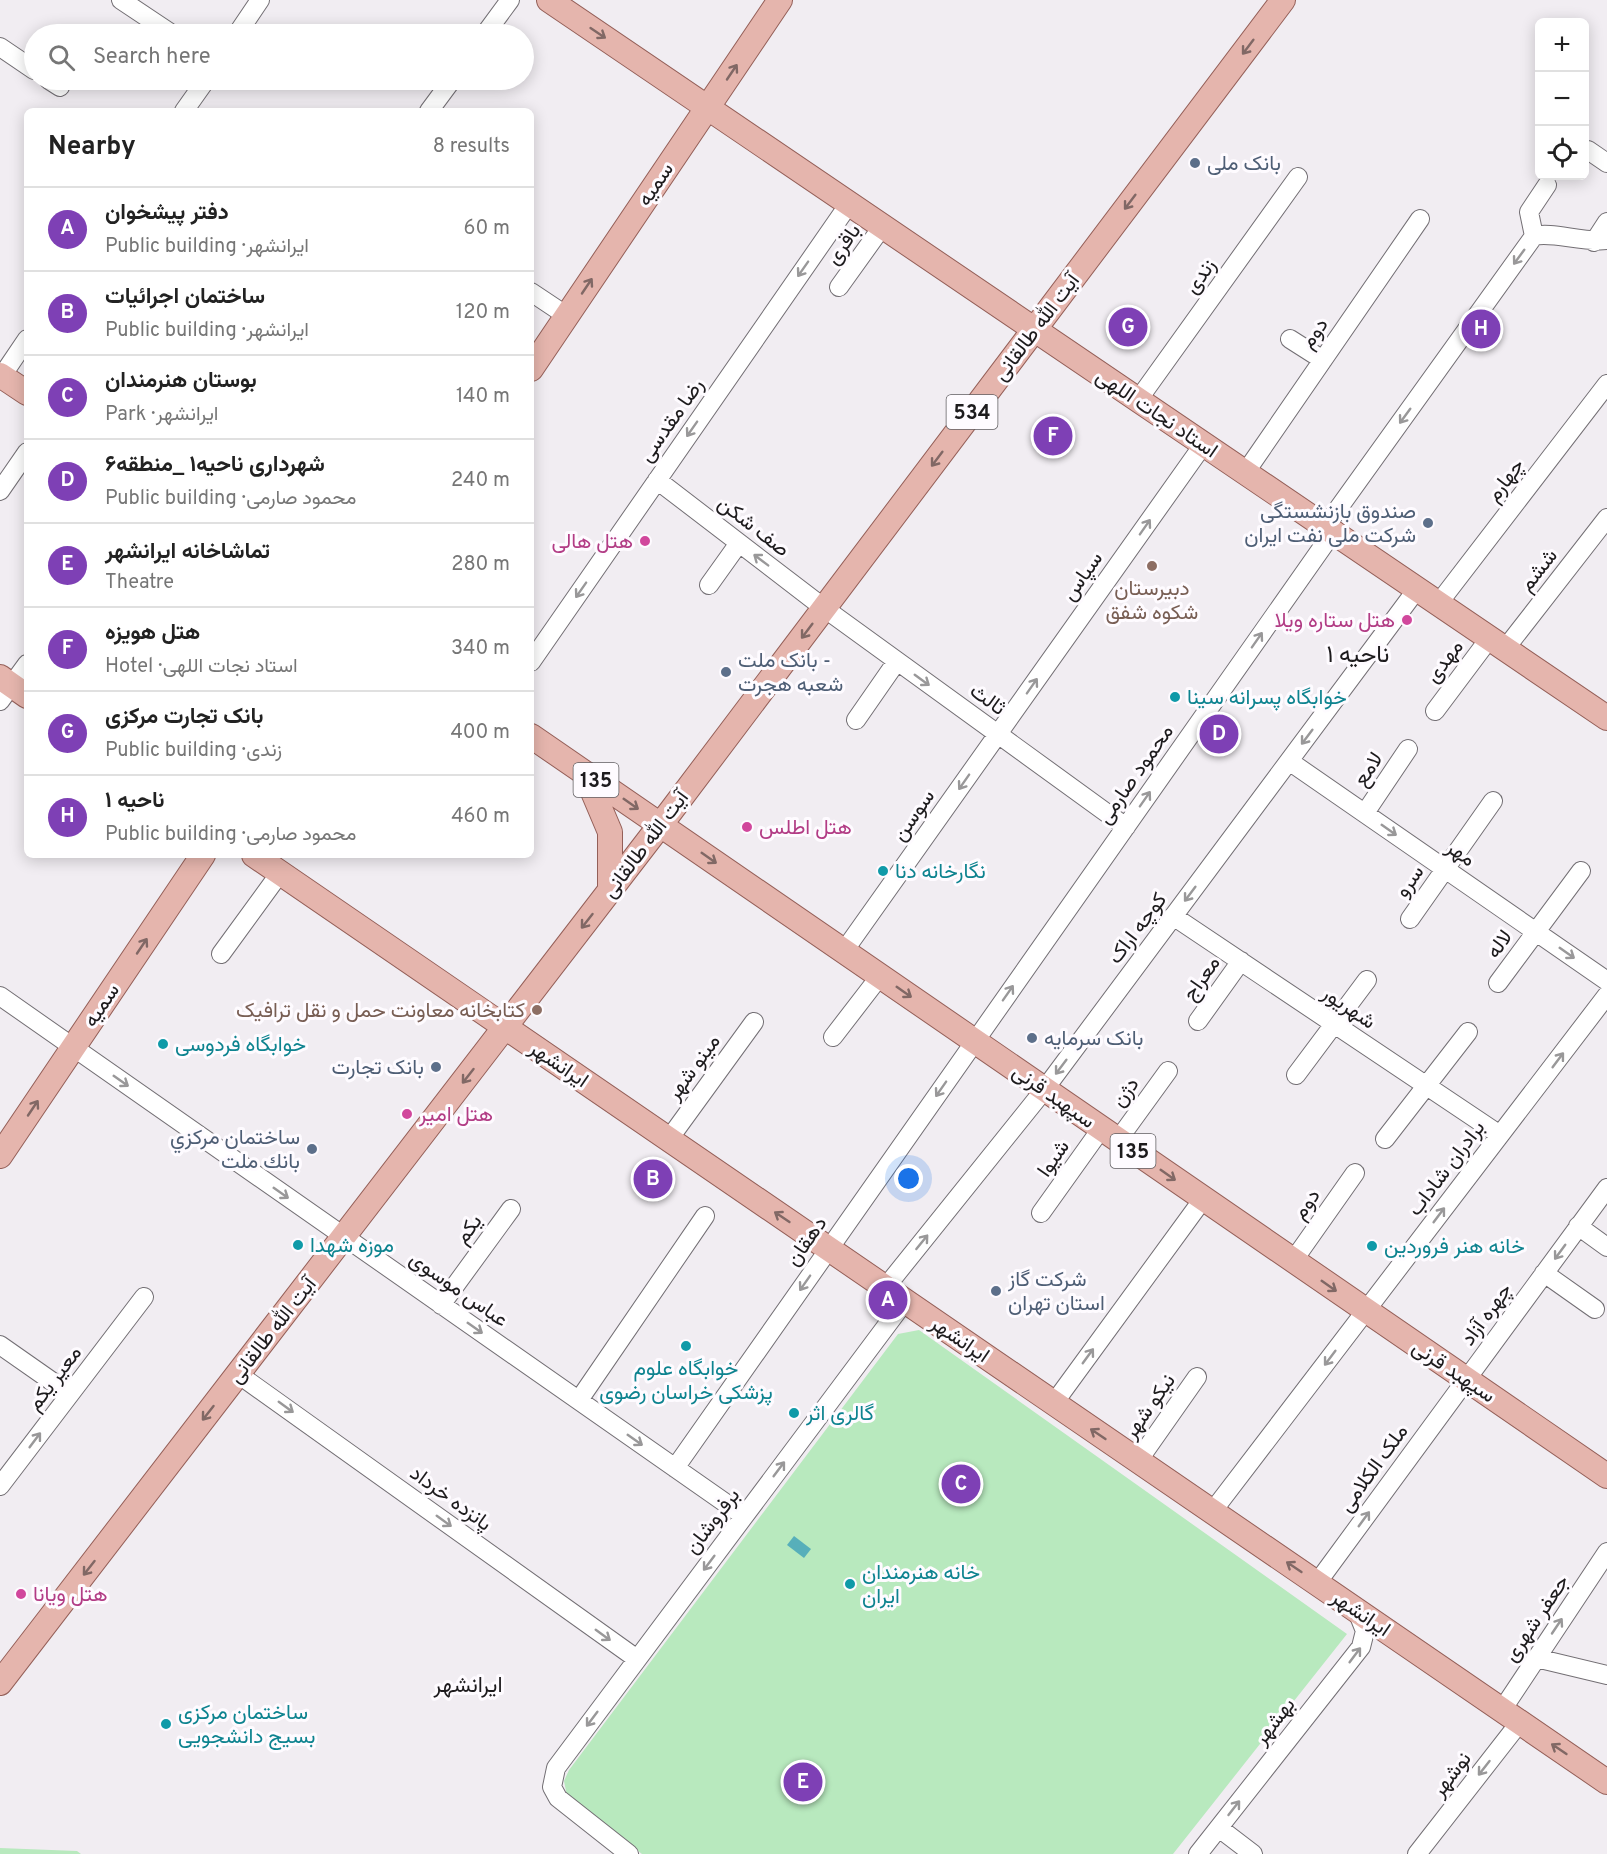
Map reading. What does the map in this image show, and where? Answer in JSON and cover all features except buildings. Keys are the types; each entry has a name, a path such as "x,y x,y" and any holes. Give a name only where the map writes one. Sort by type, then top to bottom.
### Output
{"main road":[{"name":"استاد نجات اللهی","path":"549,0 1607,718"},
{"name":"سمیه","path":"534,365 780,0"},
{"name":"آیت الله طالقانی","path":"0,1683 661,825 1283,0"},
{"path":"1,376 24,391"},
{"name":"سپهبد قرنی","path":"534,738 1607,1476"},
{"path":"585,773 610,832 610,891"},
{"name":"سمیه","path":"0,1156 201,858"},
{"name":"ایرانشهر","path":"258,858 1607,1782"}],"street":[{"path":"121,0 157,24"},
{"path":"244,24 260,0"},
{"path":"492,24 510,0"},
{"path":"0,47 24,63"},
{"path":"186,108 199,90"},
{"path":"431,108 445,90"},
{"path":"1589,151 1607,163"},
{"name":"زندی","path":"1138,400 1298,177"},
{"path":"1547,185 1529,212 1534,236 1545,235 1600,241 1607,222"},
{"name":"رضا مقدسی","path":"534,658 849,204"},
{"name":"دوم","path":"1245,473 1420,219"},
{"name":"باقری","path":"839,287 882,227"},
{"name":"محمود صارمی","path":"975,1041 1534,236"},
{"path":"534,294 567,316"},
{"path":"1290,339 1323,360"},
{"path":"1,376 24,343"},
{"name":"چهارم","path":"1438,604 1604,393"},
{"name":"سپاس","path":"998,734 1203,445"},
{"path":"0,491 24,456"},
{"name":"صف شکن","path":"657,480 824,608"},
{"name":"ششم","path":"1497,644 1607,518"},
{"path":"709,585 739,543"},
{"name":"کوچه اراک","path":"895,1294 1417,589"},
{"name":"ثالث","path":"824,608 1126,826"},
{"name":"مهدی","path":"1435,711 1497,644"},
{"path":"856,720 897,662"},
{"path":"10,690 24,669"},
{"name":"سوسن","path":"844,951 998,734"},
{"name":"لامع","path":"1365,813 1408,749"},
{"name":"مهر","path":"1289,761 1607,981"},
{"name":"سرو","path":"1410,918 1493,801"},
{"name":"لاله","path":"1498,983 1581,871"},
{"path":"221,954 280,873"},
{"name":"شهریور","path":"1173,916 1500,1135"},
{"name":"معراج","path":"1198,1021 1240,961"},
{"path":"833,1037 880,976"},
{"path":"1296,1075 1367,980"},
{"name":"برادران شاداب","path":"1212,1512 1607,995"},
{"name":"عباس موسوی","path":"0,996 744,1516"},
{"name":"مینو شهر","path":"669,1139 754,1022"},
{"path":"1384,1139 1468,1032"},
{"name":"دهقان","path":"675,1468 975,1041"},
{"name":"دژن","path":"1110,1135 1168,1071"},
{"name":"شیوا","path":"1041,1213 1110,1135"},
{"name":"دوم","path":"1293,1261 1355,1173"},
{"name":"چهره آزاد","path":"1466,1379 1607,1188"},
{"path":"1054,1403 1203,1199"},
{"name":"یکم","path":"441,1305 511,1209"},
{"path":"579,1400 705,1216"},
{"path":"1578,1226 1607,1247"},
{"path":"1544,1273 1595,1309"},
{"name":"برفروشان","path":"629,1854 558,1798 552,1780 556,1768 744,1516 895,1294"},
{"name":"معیر یکم","path":"0,1486 144,1297"},
{"path":"0,1345 70,1394"},
{"name":"پانزده خرداد","path":"238,1374 637,1659"},
{"name":"نیکو شهر","path":"1138,1461 1197,1377"},
{"name":"ملک الکلامی","path":"1317,1583 1466,1379"},
{"name":"جعفر شهری","path":"1511,1716 1536,1658 1607,1552"},
{"name":"بهشهر","path":"1198,1854 1361,1647 1365,1631 1357,1611"},
{"path":"1536,1658 1607,1675"},
{"name":"نوشهر","path":"1417,1854 1511,1716"},
{"path":"1219,1828 1253,1854"}],"green space":[{"path":"919,1330 1347,1634 1173,1854 642,1854 567,1796 564,1781 569,1770 898,1334"},
{"path":"0,1848 77,1851 81,1854 0,1854"}],"water":[{"path":"794,1536 811,1549 804,1558 787,1545"}],"place":[{"name":"بانک ملی","path":"1195,163"},
{"name":"بانک تجارت مرکزی","path":"1128,327"},
{"name":"ناحیه ۱","path":"1481,329"},
{"name":"هتل هویزه","path":"1053,436"},
{"name":"صندوق بازنشستگی شرکت ملی نفت ایران","path":"1428,523"},
{"name":"هتل هالی","path":"645,541"},
{"name":"دبیرستان شکوه شفق","path":"1152,566"},
{"name":"هتل ستاره ویلا","path":"1407,620"},
{"name":"بانک ملت - شعبه هجرت","path":"726,672"},
{"name":"خوابگاه پسرانه سینا","path":"1175,697"},
{"name":"شهرداری ناحیه۱ _منطقه۶","path":"1219,734"},
{"name":"هتل اطلس","path":"747,827"},
{"name":"نگارخانه دنا","path":"883,871"},
{"name":"کتابخانه معاونت حمل و نقل ترافیک","path":"537,1010"},
{"name":"بانک سرمایه","path":"1032,1038"},
{"name":"خوابگاه فردوسی","path":"163,1044"},
{"name":"بانک تجارت","path":"436,1067"},
{"name":"هتل امیر","path":"407,1114"},
{"name":"ساختمان مركزي بانك ملت","path":"312,1149"},
{"name":"ساختمان اجرائیات","path":"653,1179"},
{"name":"موزه شهدا","path":"298,1245"},
{"name":"خانه هنر فروردین","path":"1372,1246"},
{"name":"شرکت گاز استان تهران","path":"996,1291"},
{"name":"دفتر پیشخوان","path":"888,1300"},
{"name":"خوابگاه علوم پزشکی خراسان رضوی","path":"686,1346"},
{"name":"گالری اثر","path":"794,1413"},
{"name":"بوستان هنرمندان","path":"961,1484"},
{"name":"خانه هنرمندان ایران","path":"850,1584"},
{"name":"هتل ویانا","path":"21,1594"},
{"name":"ساختمان مرکزی بسیج دانشجویی","path":"166,1724"},
{"name":"تماشاخانه ایرانشهر","path":"803,1782"}],"district":[{"name":"ناحیه ۱","path":"1358,654"},
{"name":"ایرانشهر","path":"468,1684"}]}
